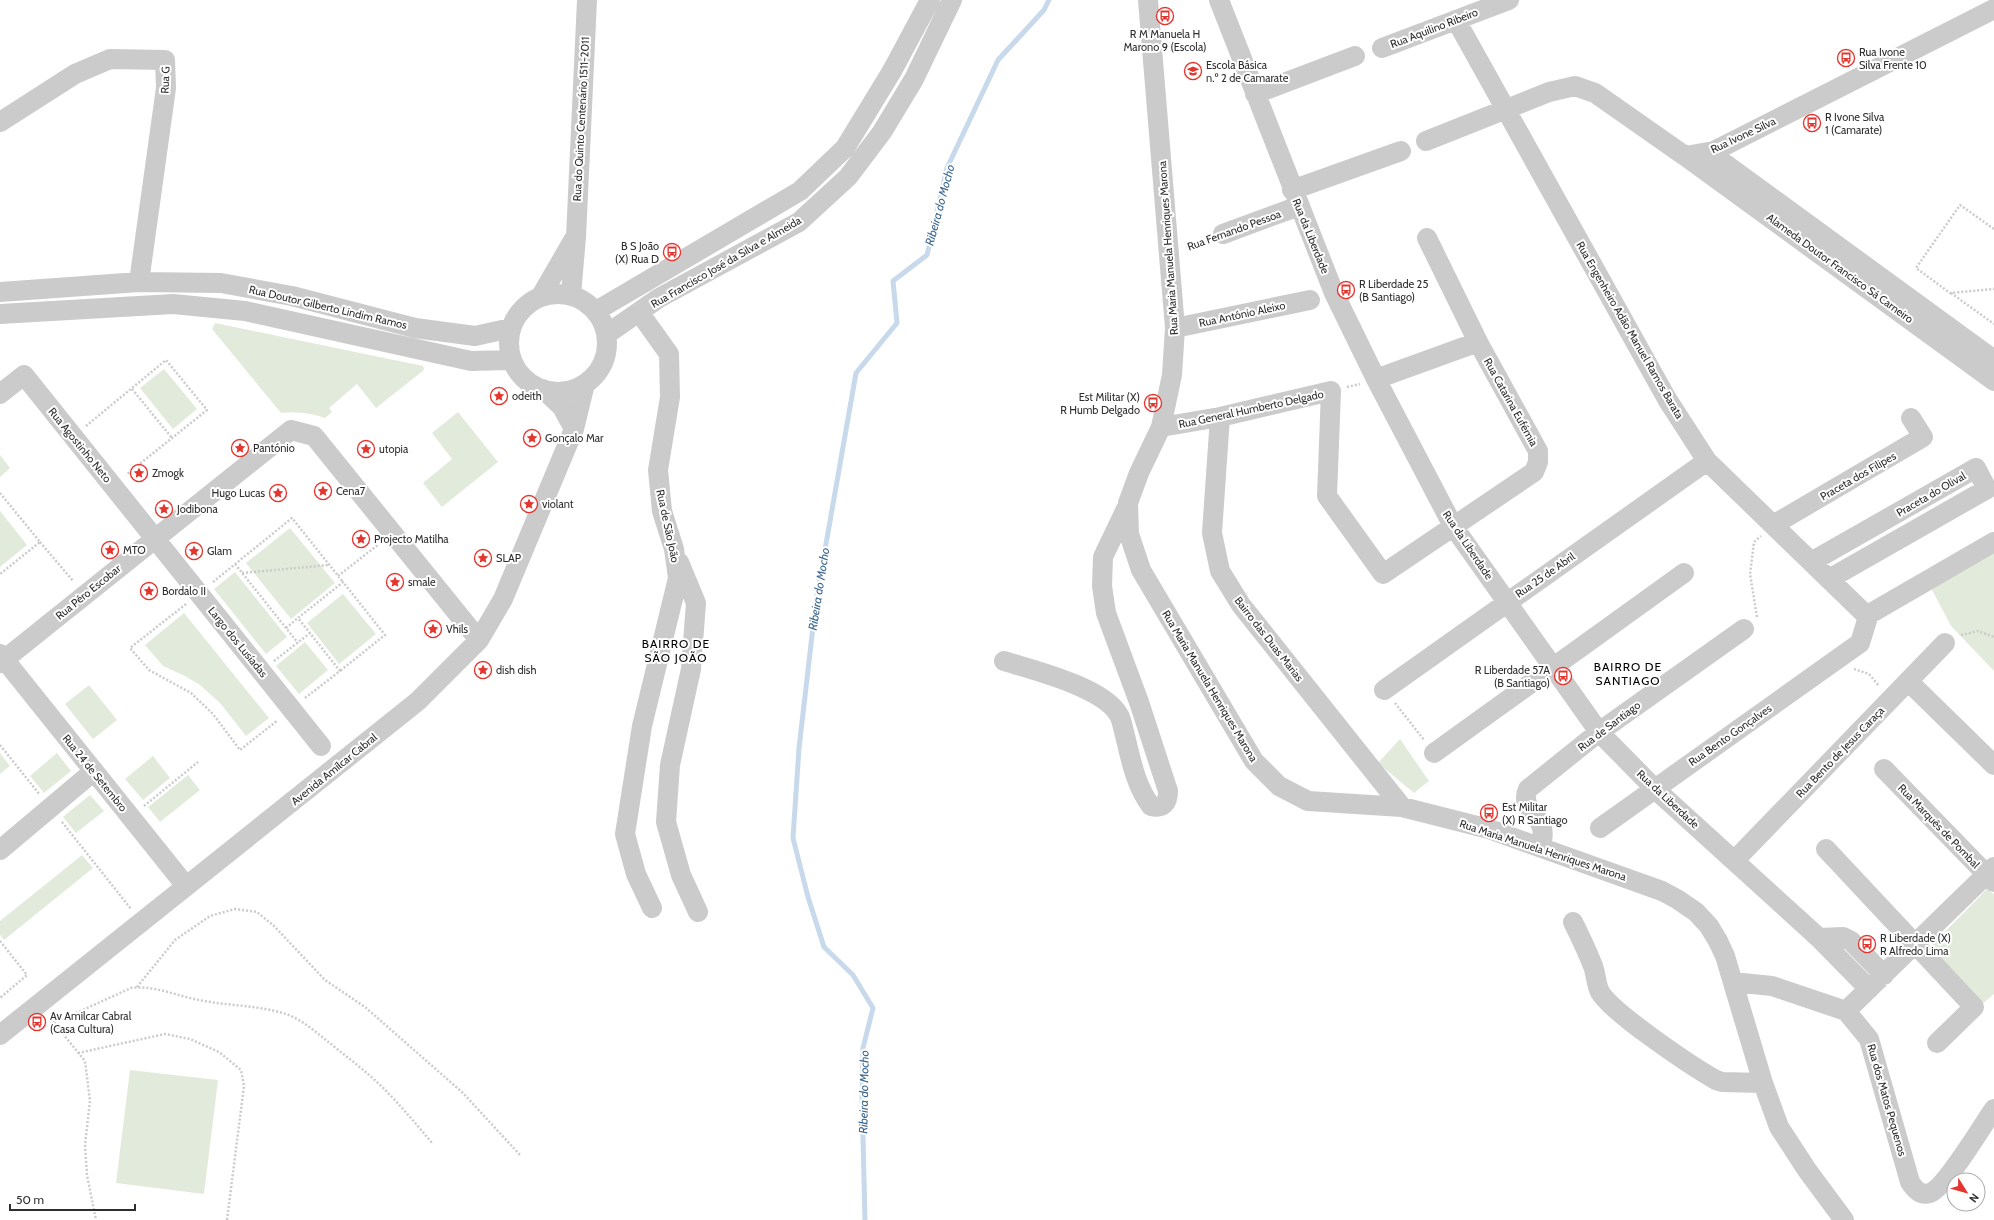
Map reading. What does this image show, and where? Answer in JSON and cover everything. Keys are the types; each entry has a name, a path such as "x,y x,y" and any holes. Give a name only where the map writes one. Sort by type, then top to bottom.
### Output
{"street":[{"name":"Rua do Quinto Centenário 1511-2011","path":"571,295 576,238 587,0"},
{"name":"Rua Francisco José da Silva e Almeida","path":"596,311 800,191 845,148 892,71 930,0"},
{"name":"Rua Francisco José da Silva e Almeida","path":"607,334 659,298 799,222 848,177 882,132 914,79 952,0"},
{"name":"Rua Maria Manuela Henriques Marona","path":"1148,0 1175,328 1172,375 1161,427 1138,473 1128,503 1129,534 1141,570 1254,761 1279,786 1308,800 1402,807 1489,829 1630,878 1677,898 1696,912 1709,926 1725,956 1763,1084 1779,1127 1807,1170 1844,1220"},
{"name":"Rua da Liberdade","path":"1219,0 1334,293 1376,380 1453,526 1599,732 1654,788 1735,860 1819,938 1869,989"},
{"name":"Rua Aquilino Ribeiro","path":"1382,48 1509,0"},
{"name":"Rua Ivone Silva","path":"1685,156 1714,151 1994,9"},
{"name":"Rua Engenheiro Adão Manuel Ramos Barata","path":"1456,20 1667,399 1707,461 1866,616"},
{"path":"1255,94 1355,56"},
{"name":"Rua G","path":"0,122 75,74 110,59 165,60 166,88 139,282"},
{"path":"1426,141 1549,92 1574,86 1595,94 1685,156"},
{"name":"Rua Fernando Pessoa","path":"1223,234 1296,198 1401,151"},
{"name":"Alameda Doutor Francisco Sá Carneiro","path":"1709,152 1994,360"},
{"name":"Alameda Doutor Francisco Sá Carneiro","path":"1685,156 1994,381"},
{"path":"541,296 576,238"},
{"name":"Rua Catarina Eufémia","path":"1383,574 1534,472 1538,462 1538,452 1478,342 1427,238"},
{"name":"Rua Doutor Gilberto Lindim Ramos","path":"0,292 139,282 221,283 292,296 415,328 475,336 511,328"},
{"path":"556,293 571,295 596,311 607,334 606,353 599,370 586,384 568,391 550,392 534,386 520,375 512,360 511,328 516,318 526,305 541,296 556,293"},
{"name":"Rua António Aleixo","path":"1175,328 1310,300"},
{"name":"Rua Doutor Gilberto Lindim Ramos","path":"0,314 174,304 196,305 245,311 291,320 422,351 471,360 512,360"},
{"name":"Rua de São João","path":"639,312 669,354 670,397 658,470 662,511 674,549 678,578 642,726 625,834 636,874 652,908"},
{"path":"1376,380 1478,342"},
{"name":"Rua Agostinho Neto","path":"0,394 24,375 155,538"},
{"name":"Avenida Amílcar Cabral","path":"0,1035 418,701 479,640 503,598 574,429 586,384"},
{"path":"542,389 562,407 574,429"},
{"name":"Rua General Humberto Delgado","path":"1161,427 1220,416 1331,391 1327,496 1383,574"},
{"name":"Bairro das Duas Marias","path":"1220,416 1212,533 1220,571 1241,605 1402,807"},
{"name":"Praceta dos Filipes","path":"1773,525 1923,437 1911,418"},
{"name":"Rua Pêro Escobar","path":"1,658 84,595 292,430 314,436 479,640"},
{"name":"Rua 25 de Abril","path":"1384,690 1506,602 1707,461"},
{"name":"Praceta do Olival","path":"1811,562 1976,468 1988,489 1828,579"},
{"path":"1004,661 1047,674 1092,692 1106,701 1121,719 1126,745 1143,794 1151,806 1158,808 1164,806 1168,800 1168,791 1139,702 1106,612 1102,586 1103,557 1128,503"},
{"name":"Largo dos Lusíadas","path":"155,538 321,746"},
{"path":"1855,647 1868,618 1866,616 1994,542"},
{"path":"674,549 696,603 691,669 670,765 666,822 681,875 698,912"},
{"path":"1434,753 1684,573"},
{"name":"Rua de Santiago","path":"1540,847 1543,830 1526,801 1525,795 1528,789 1599,732 1751,627"},
{"name":"Rua Bento de Jesus Caraça","path":"1735,860 1946,643"},
{"name":"Rua Bento Gonçalves","path":"1600,828 1654,788 1855,647"},
{"name":"Rua 24 de Setembro","path":"1,658 186,886"},
{"path":"1908,681 1994,765"},
{"name":"Rua Marquês de Pombal","path":"1884,769 1992,874"},
{"path":"0,850 94,771"},
{"path":"1826,849 1914,945 1974,1007 1937,1043"},
{"path":"1733,982 1772,986 1846,1012 1914,945 1992,874"},
{"path":"1573,922 1594,967 1599,990 1604,998 1620,1012 1660,1042 1716,1080 1722,1082 1763,1084"},
{"path":"1819,938 1843,937 1851,941 1884,975"},
{"name":"Rua dos Matos Pequenos","path":"1846,1012 1869,1039 1910,1182 1918,1192 1924,1194 1930,1193 1943,1182 1994,1109"}],"path":[{"path":"1994,229 1960,205 1916,268 1994,324"},
{"name":"Rua Fernando Pessoa","path":"1170,254 1223,234"},
{"path":"1950,293 1994,289"},
{"path":"73,436 166,360 202,404 206,410 113,486"},
{"path":"1331,391 1376,380"},
{"path":"132,389 172,438"},
{"path":"0,493 84,595"},
{"path":"292,518 329,565 385,634 240,750 213,714 191,693 149,670 130,648 292,518"},
{"path":"1751,627 1750,574 1754,542 1773,525"},
{"path":"338,576 392,534"},
{"path":"0,574 40,542"},
{"path":"235,564 298,643"},
{"path":"242,573 329,565"},
{"path":"286,628 343,582"},
{"path":"298,618 340,671"},
{"path":"1946,643 1950,643 1959,635 1978,631 1994,637"},
{"path":"262,672 310,633"},
{"path":"1855,647 1853,669 1869,674 1891,699"},
{"path":"1384,690 1434,753"},
{"path":"0,745 141,922"},
{"path":"130,817 198,762"},
{"path":"137,987 175,940 210,916 235,909 257,912 273,925 325,980 365,1008 463,1093 520,1155"},
{"path":"0,941 27,975 0,998"},
{"path":"54,1023 131,988 137,987 150,988 200,1000 256,1008 294,1018 312,1029 377,1083 400,1105 432,1144"},
{"path":"38,1004 85,1061 90,1101 86,1145 87,1175 96,1220"},
{"path":"78,1053 165,1034 190,1039 219,1052 241,1070 244,1086 228,1220"}],"green space":[{"path":"215,323 423,366 424,370 376,408 357,384 329,408 332,412 325,418 303,413 281,413 212,329"},
{"path":"164,369 197,409 173,429 140,388"},
{"path":"458,412 498,462 442,507 423,483 452,459 432,433"},
{"path":"0,455 10,468 0,477"},
{"path":"0,511 27,545 0,567"},
{"path":"290,528 335,583 291,619 246,563"},
{"path":"1994,549 1994,671 1951,626 1931,588"},
{"path":"235,572 287,637 266,654 214,589"},
{"path":"343,594 376,634 339,664 307,623"},
{"path":"184,613 269,718 246,736 220,703 200,685 163,666 145,645"},
{"path":"305,642 328,670 299,694 276,666"},
{"path":"89,685 117,720 93,739 65,704"},
{"path":"1400,739 1429,781 1414,793 1378,763"},
{"path":"0,753 10,766 0,774"},
{"path":"57,753 71,771 44,793 30,776"},
{"path":"153,756 170,778 143,800 125,779"},
{"path":"188,775 200,790 160,822 148,807"},
{"path":"90,795 104,811 76,833 63,817"},
{"path":"82,855 93,868 4,940 0,935 0,921"},
{"path":"1987,889 1994,894 1994,994 1981,1005 1930,947"},
{"path":"130,1070 218,1080 204,1194 116,1183"}],"waterway":[{"name":"Ribeira do Mocho","path":"865,1220 862,1096 863,1048 873,1008 853,975 824,947 808,897 793,838 799,748 816,601 856,373 897,323 893,281 927,255 947,168 998,60 1044,10 1049,0"}],"place":[{"name":"R M Manuela H Marono 9 (Escola)","path":"1165,16"},
{"name":"Rua Ivone Silva Frente 10","path":"1846,58"},
{"name":"Escola Básica n.º 2 de Camarate","path":"1193,71"},
{"name":"R Ivone Silva 1 (Camarate)","path":"1812,123"},
{"name":"B S João (X) Rua D","path":"672,252"},
{"name":"R Liberdade 25 (B Santiago)","path":"1346,290"},
{"name":"odeith","path":"499,396"},
{"name":"Est Militar (X) R Humb Delgado","path":"1153,403"},
{"name":"Gonçalo Mar","path":"532,438"},
{"name":"Pantónio","path":"240,448"},
{"name":"utopia","path":"366,449"},
{"name":"Zmogk","path":"139,473"},
{"name":"Cena7","path":"323,491"},
{"name":"Hugo Lucas","path":"278,493"},
{"name":"violant","path":"529,504"},
{"name":"Jodibona","path":"164,509"},
{"name":"Projecto Matilha","path":"361,539"},
{"name":"MTO","path":"110,550"},
{"name":"Glam","path":"194,551"},
{"name":"SLAP","path":"483,558"},
{"name":"smale","path":"395,582"},
{"name":"Bordalo II","path":"149,591"},
{"name":"Vhils","path":"433,629"},
{"name":"dish dish","path":"483,670"},
{"name":"R Liberdade 57A (B Santiago)","path":"1563,676"},
{"name":"Est Militar (X) R Santiago","path":"1489,813"},
{"name":"R Liberdade (X) R Alfredo Lima","path":"1867,944"},
{"name":"Av Amilcar Cabral (Casa Cultura)","path":"37,1022"}],"district":[{"name":"BAIRRO DE SÃO JOÃO","path":"676,651"},
{"name":"BAIRRO DE SANTIAGO","path":"1628,674"}]}
